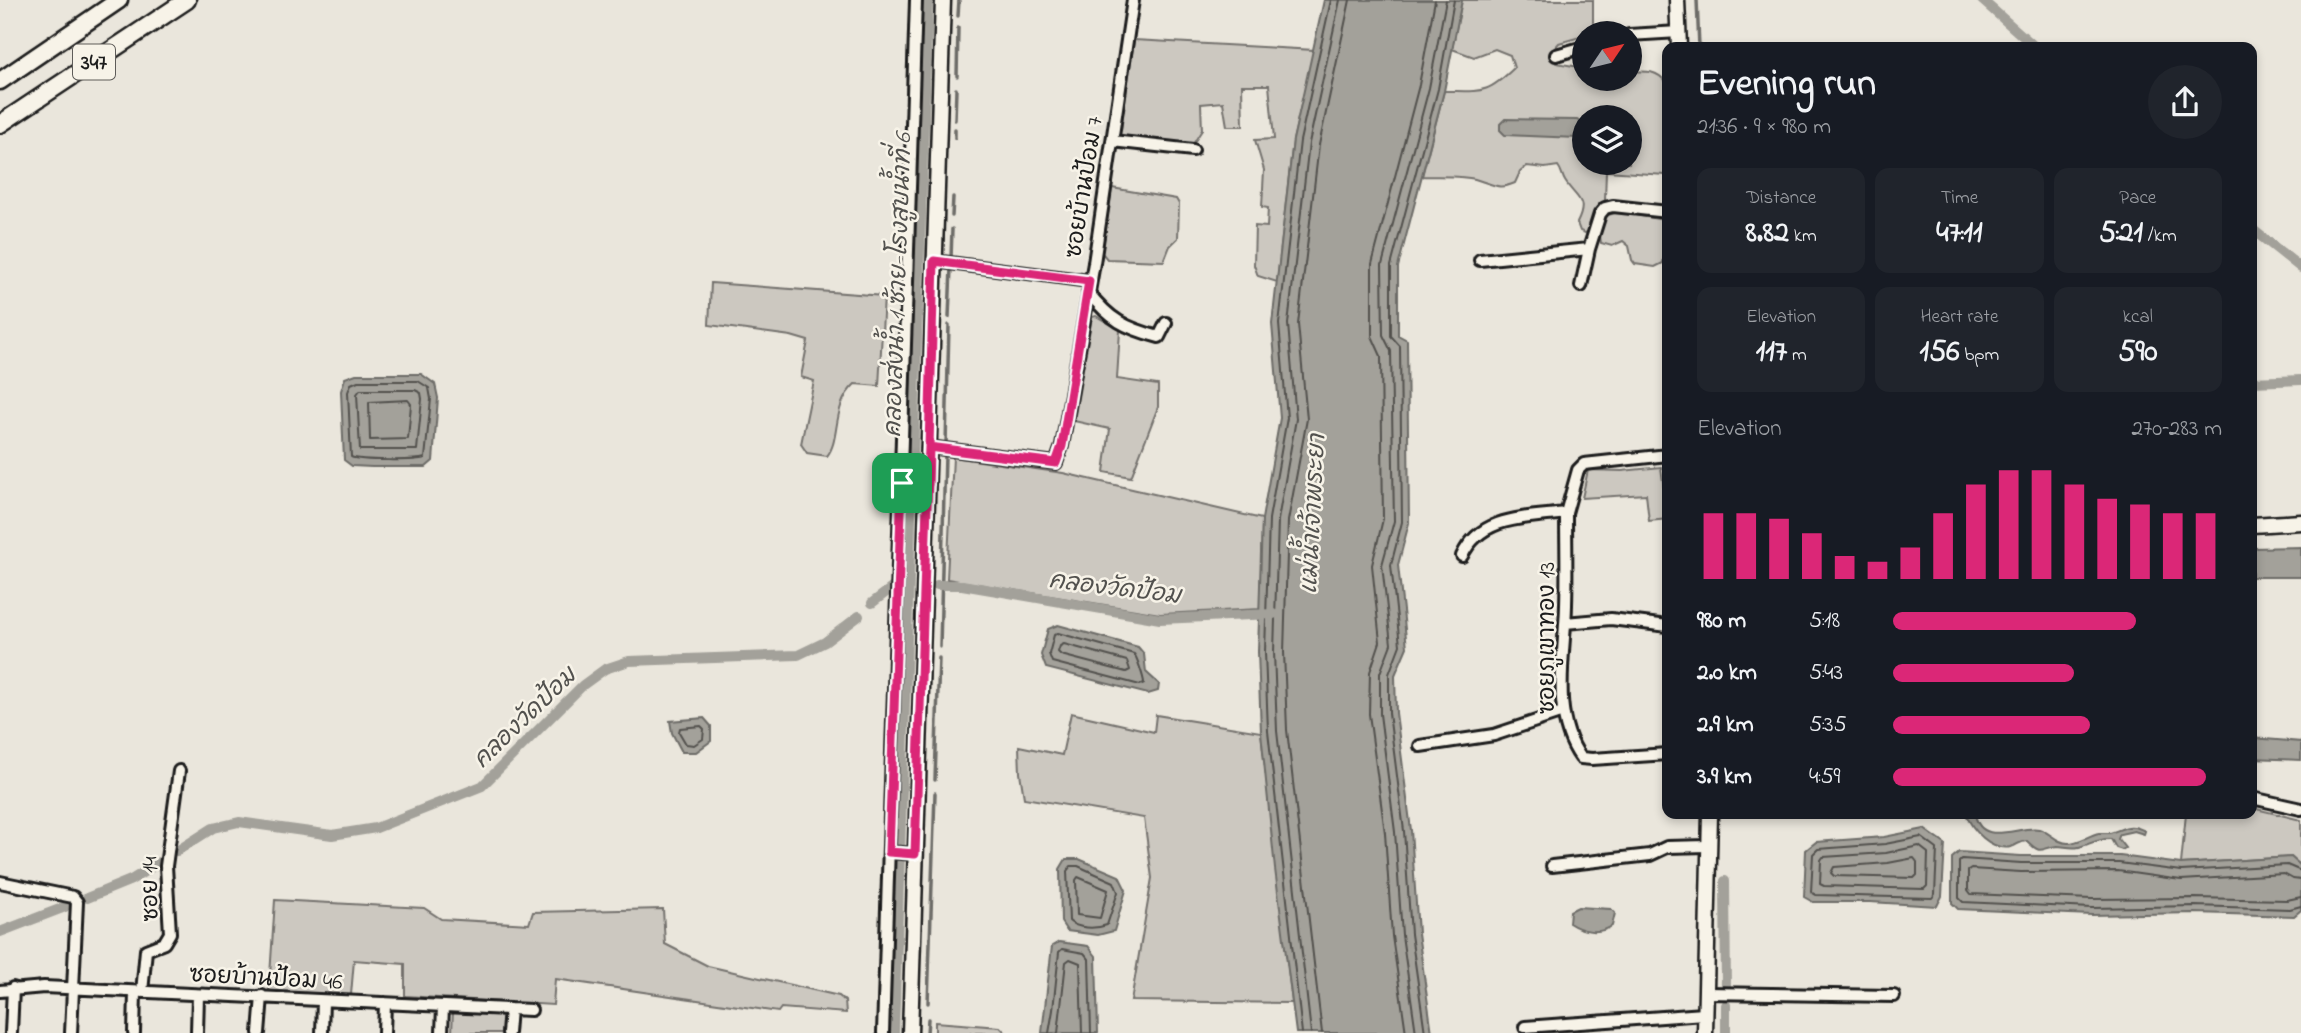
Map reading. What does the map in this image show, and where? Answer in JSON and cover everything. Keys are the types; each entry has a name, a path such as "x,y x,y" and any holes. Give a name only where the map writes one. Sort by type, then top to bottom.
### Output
{"main road":[{"name":"347","path":"0,81 118,0"},
{"name":"347","path":"0,124 187,0"},
{"path":"910,1033 911,854 924,485 929,447 943,0"},
{"path":"1677,0 1679,42"},
{"path":"2257,525 2301,522"},
{"path":"1705,1033 1710,819"}],"street":[{"path":"883,1033 905,483 916,0"},
{"name":"ซอยบ้านป้อม 7","path":"929,447 1056,463 1062,446 1094,263 1133,0"},
{"path":"1642,34 1679,32"},
{"path":"1556,55 1572,50"},
{"path":"1112,141 1193,150"},
{"path":"1581,286 1589,249 1600,214 1605,208 1613,206 1662,211"},
{"path":"1480,260 1589,249"},
{"path":"934,261 1089,287 1101,309 1127,327 1159,337 1166,323"},
{"name":"ซอยภูเขาทอง 13","path":"1662,456 1580,466 1566,513 1563,712 1575,749 1581,758 1662,754"},
{"path":"905,483 924,485"},
{"path":"1462,556 1467,543 1490,525 1566,513"},
{"path":"1565,623 1611,618 1662,625"},
{"path":"1419,746 1494,735 1563,712"},
{"name":"ซอย 14","path":"139,992 146,950 164,943 170,933 166,866 180,771"},
{"path":"2257,799 2301,809"},
{"path":"1552,866 1650,855 1667,847 1708,846"},
{"path":"891,852 911,854"},
{"path":"0,882 76,899 78,907 71,1033"},
{"path":"11,1033 13,988"},
{"name":"ซอยบ้านป้อม 46","path":"0,991 13,988 72,989 531,1010"},
{"path":"134,1033 139,992"},
{"path":"1706,993 1894,996"},
{"path":"197,1033 198,995"},
{"path":"260,1033 262,996"},
{"path":"322,1033 323,1001"},
{"path":"384,1033 385,1003"},
{"path":"442,1033 443,1006"},
{"path":"508,1033 510,1009"},
{"path":"1525,1027 1704,1014"}],"shaded area":[{"path":"1462,0 1593,0 1593,21 1572,21 1572,39 1559,43 1553,50 1556,63 1572,66 1572,91 1642,91 1642,71 1662,77 1662,175 1642,173 1642,105 1572,105 1572,175 1606,175 1605,200 1598,209 1590,230 1585,233 1580,231 1577,223 1582,209 1580,200 1565,181 1558,166 1527,166 1520,172 1515,183 1504,186 1465,177 1422,176 1444,91 1483,90 1497,83 1514,68 1510,55 1495,49 1474,57 1452,49"},
{"path":"1134,40 1314,50 1293,140 1277,282 1258,276 1254,265 1255,226 1267,227 1268,208 1262,207 1264,170 1255,140 1274,139 1269,85 1242,85 1243,126 1227,126 1223,102 1201,104 1202,130 1193,144 1120,137"},
{"path":"1112,188 1176,199 1179,204 1178,238 1170,246 1164,261 1107,259 1102,253"},
{"path":"1618,212 1662,220 1662,264 1655,267 1635,264 1629,246 1623,241 1612,246 1601,243 1605,216"},
{"path":"711,283 884,296 879,386 855,384 847,393 839,412 834,441 827,456 807,453 801,444 814,381 801,377 808,341 791,336 709,325"},
{"path":"1096,316 1120,330 1117,379 1158,385 1158,407 1131,477 1104,472 1110,429 1074,421 1092,317"},
{"path":"953,457 1063,473 1262,519 1260,609 1160,614 947,579"},
{"path":"1661,467 1662,520 1649,521 1646,494 1582,498 1588,470 1622,471"},
{"path":"1071,713 1154,732 1156,715 1261,732 1292,1003 1131,1001 1152,878 1144,818 1024,798 1019,746 1062,755"},
{"path":"2257,809 2301,820 2301,866 2291,857 2181,864 2186,819 2257,819"},
{"path":"275,900 424,908 441,919 529,924 533,912 663,909 665,944 708,966 839,996 845,1001 846,1013 781,1008 778,1012 555,979 553,1005 405,996 405,964 354,960 351,995 269,991"},
{"path":"453,1011 505,1013 504,1033 452,1033"},
{"path":"935,1022 1000,1027 1006,1033 935,1033"}],"water":[{"name":"แม่น้ำเจ้าพระยา","path":"1324,0 1462,0 1444,91 1398,267 1398,335 1407,340 1409,523 1398,565 1407,647 1395,675 1396,713 1411,830 1418,933 1432,1033 1296,1033 1275,869 1261,732 1258,652 1262,519 1280,418 1272,324 1293,140"},
{"path":"1505,119 1572,120 1572,138 1505,135 1500,130 1500,124"},
{"path":"356,374 421,374 435,384 438,398 433,461 426,467 352,466 344,460 341,391 345,378"},
{"path":"2301,547 2301,577 2257,577 2257,548"},
{"path":"1058,625 1138,647 1144,654 1146,672 1159,684 1158,691 1148,694 1046,668 1041,655 1048,629"},
{"path":"704,718 711,726 711,741 696,752 682,752 672,733 670,721"},
{"path":"2257,738 2301,742 2301,760 2257,758"},
{"path":"1969,819 1977,819 1985,830 1993,833 2039,829 2068,843 2128,827 2145,831 2144,834 2134,831 2120,834 2118,839 2125,848 2122,850 2116,848 2111,839 2076,848 2057,846 2039,850 2027,841 2011,847 1996,846 1983,838"},
{"path":"1924,829 1945,844 1942,896 1937,906 1813,902 1804,897 1806,850 1816,842 1884,837"},
{"path":"1959,852 2021,856 2120,856 2181,864 2291,857 2301,866 2301,910 2294,916 2195,913 2092,915 1958,909 1952,903 1952,858"},
{"path":"1066,859 1079,859 1119,876 1126,890 1114,931 1098,935 1067,931 1061,922 1060,869"},
{"path":"1578,907 1611,909 1615,913 1612,926 1596,931 1574,926 1569,923 1570,911"},
{"path":"1059,942 1088,946 1096,956 1098,1033 1042,1033 1052,946"}],"waterway":[{"name":"คลองส่งน้ำ 1 ซ้าย-โรงสูบน้ำที่ 6","path":"894,1033 928,0"},
{"path":"958,16 959,0"},
{"path":"1697,0 1699,42"},
{"path":"1982,0 2029,42"},
{"path":"957,76 958,28"},
{"path":"955,120 956,89"},
{"path":"955,129 955,138"},
{"path":"952,216 953,197"},
{"path":"951,259 952,229"},
{"path":"2257,233 2301,268"},
{"path":"949,317 951,267"},
{"path":"946,444 949,325"},
{"path":"2257,382 2301,380"},
{"path":"940,647 945,455"},
{"name":"คลองวัดป้อม","path":"937,585 962,585 1160,619 1273,614"},
{"name":"คลองวัดป้อม","path":"872,603 893,587"},
{"name":"คลองวัดป้อม","path":"177,851 213,828 239,822 332,835 376,828 482,786 583,685 605,669 629,661 798,655 825,642 859,616"},
{"path":"935,780 939,658"},
{"path":"928,1003 935,793"},
{"name":"คลองวัดป้อม","path":"87,898 131,880 160,862"},
{"path":"1725,881 1726,991"},
{"name":"คลองวัดป้อม","path":"0,932 65,907"},
{"path":"1726,1005 1726,1033"},
{"path":"927,1033 928,1019"}],"route":[{"path":"902,483 889,852 915,854 918,785 929,447 989,453 1056,463 1062,446 1089,281 934,261 933,318 928,485 902,483"}]}
